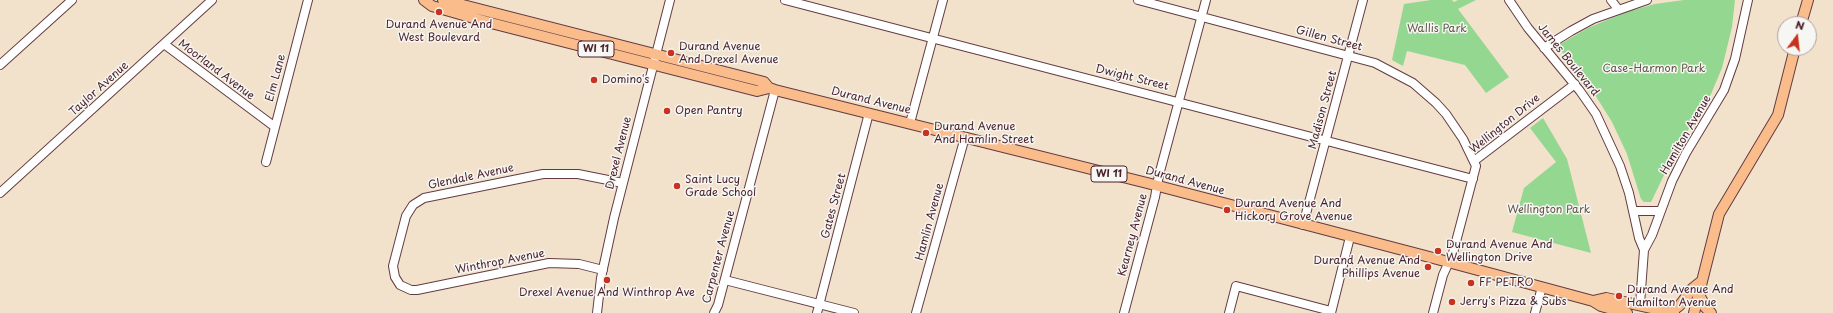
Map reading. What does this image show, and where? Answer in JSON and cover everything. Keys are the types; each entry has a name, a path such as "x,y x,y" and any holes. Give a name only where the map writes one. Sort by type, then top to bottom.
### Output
{"main road":[{"name":"Durand Avenue","path":"424,0 432,6 453,13 654,59"},
{"name":"Durand Avenue","path":"443,0 654,59 760,91 772,89 1157,186 1594,301 1601,306 1627,313"},
{"path":"1803,16 1808,0"},
{"path":"1694,313 1719,214 1778,115 1793,56"},
{"path":"1672,313 1702,281"},
{"path":"1699,294 1705,307 1711,313"},
{"name":"Durand Avenue","path":"1594,301 1606,298 1640,304 1672,313"}],"street":[{"path":"0,65 72,0"},
{"name":"Taylor Avenue","path":"0,193 212,0"},
{"name":"Elm Lane","path":"266,162 308,0"},
{"name":"Drexel Avenue","path":"597,313 603,270 623,183 670,0"},
{"name":"Dwight Street","path":"785,0 1473,179"},
{"path":"910,123 942,0"},
{"name":"Gillen Street","path":"1138,0 1348,55 1389,69 1425,93 1446,114 1455,126 1474,161"},
{"name":"Kearney Avenue","path":"1124,313 1206,0"},
{"name":"Madison Street","path":"1303,225 1363,0"},
{"name":"James Boulevard","path":"1509,0 1544,48 1575,84 1596,114 1620,166 1633,211 1638,238 1644,250"},
{"path":"1611,0 1618,9"},
{"path":"1544,48 1571,31 1618,9 1648,0"},
{"name":"Hamilton Avenue","path":"1640,304 1644,250 1652,235 1672,181 1686,153 1724,90 1735,59 1748,0"},
{"name":"Moorland Avenue","path":"164,44 275,127"},
{"name":"Wellington Drive","path":"1433,313 1443,275 1453,253 1473,179 1476,166 1474,161 1575,84"},
{"name":"Carpenter Avenue","path":"714,313 718,305 725,280 772,89"},
{"name":"Gates Street","path":"817,313 870,113"},
{"name":"Hamlin Avenue","path":"916,313 965,137"},
{"name":"Glendale Avenue","path":"403,286 395,278 393,262 408,211 417,202 424,198 543,174 578,174 623,183"},
{"path":"1633,211 1660,211"},
{"path":"1229,313 1236,286 1331,312 1350,237"},
{"name":"Winthrop Avenue","path":"403,286 417,290 550,263 579,264 603,270"},
{"path":"725,280 854,313"},
{"path":"1535,313 1542,287"}],"green space":[{"name":"Wallis Park","path":"1431,0 1452,0 1454,2 1458,0 1476,0 1458,9 1509,77 1486,93 1465,65 1407,51 1403,66 1392,60 1404,4"},
{"name":"Case-Harmon Park","path":"1684,0 1735,0 1732,27 1722,68 1711,94 1678,146 1651,202 1644,202 1641,199 1627,154 1612,122 1587,82 1557,46 1588,28 1626,12 1655,4"},
{"name":"Wellington Park","path":"1543,118 1567,159 1591,253 1512,232 1524,188 1556,162 1530,128"}],"place":[{"name":"Durand Avenue And West Boulevard","path":"439,12"},
{"name":"Durand Avenue And Drexel Avenue","path":"671,53"},
{"name":"Domino's","path":"594,80"},
{"name":"Open Pantry","path":"667,111"},
{"name":"Durand Avenue And Hamlin Street","path":"926,133"},
{"name":"Saint Lucy Grade School","path":"677,186"},
{"name":"Durand Avenue And Hickory Grove Avenue","path":"1227,210"},
{"name":"Durand Avenue And Wellington Drive","path":"1438,251"},
{"name":"Durand Avenue And Phillips Avenue","path":"1428,267"},
{"name":"Drexel Avenue And Winthrop Ave","path":"607,280"},
{"name":"FF PETRO","path":"1471,283"},
{"name":"Durand Avenue And Hamilton Avenue","path":"1619,296"},
{"name":"Jerry's Pizza & Subs","path":"1452,302"}]}
